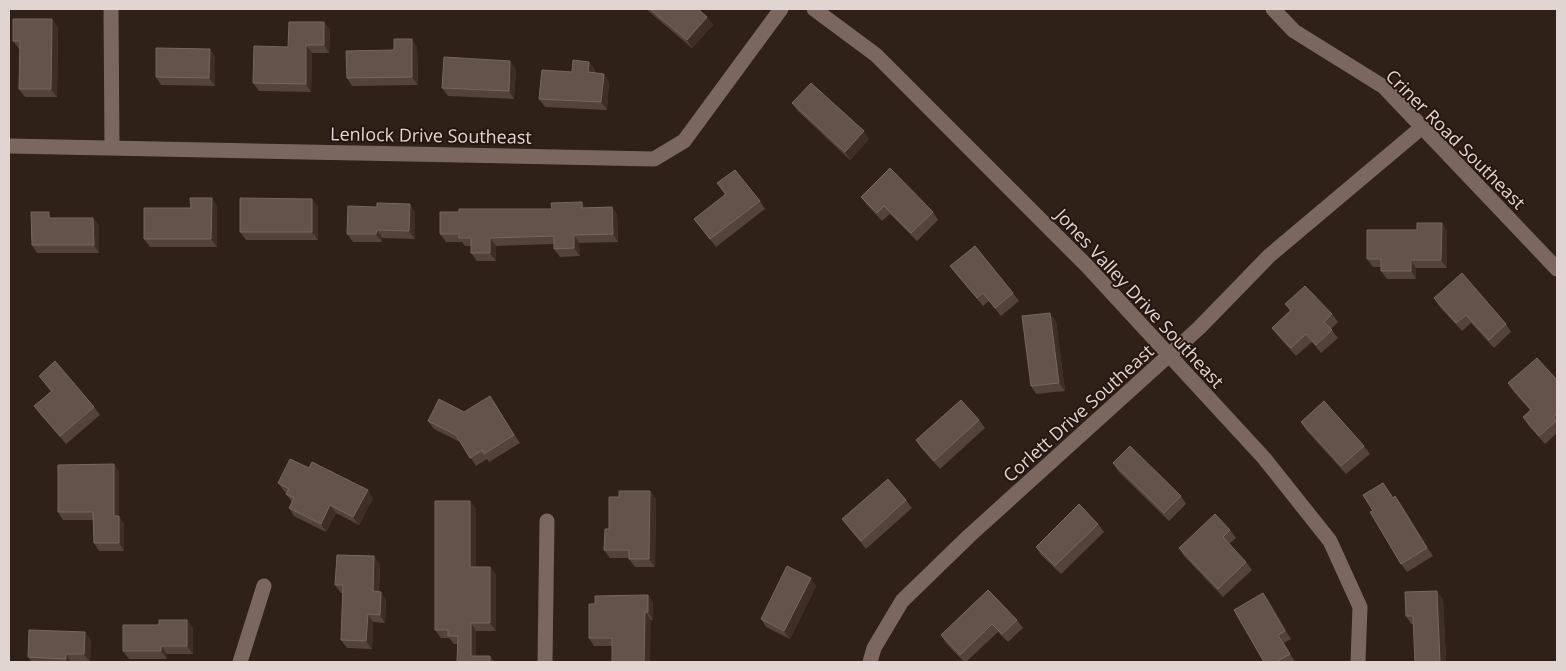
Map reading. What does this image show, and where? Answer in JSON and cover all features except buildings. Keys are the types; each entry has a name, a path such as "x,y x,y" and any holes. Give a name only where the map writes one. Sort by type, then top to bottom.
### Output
{"street":[{"path":"111,9 112,147"},
{"name":"Lenlock Drive Southeast","path":"9,146 654,159 684,141 782,9"},
{"name":"Jones Valley Drive Southeast","path":"814,9 876,55 1087,266 1264,458 1330,541 1360,607 1358,662"},
{"name":"Criner Road Southeast","path":"1273,9 1294,31 1384,87 1557,269"},
{"name":"Corlett Drive Southeast","path":"870,662 874,648 902,600 969,536 1199,328 1269,256 1421,128"},
{"path":"545,662 547,521"},
{"path":"240,662 264,586"}]}
